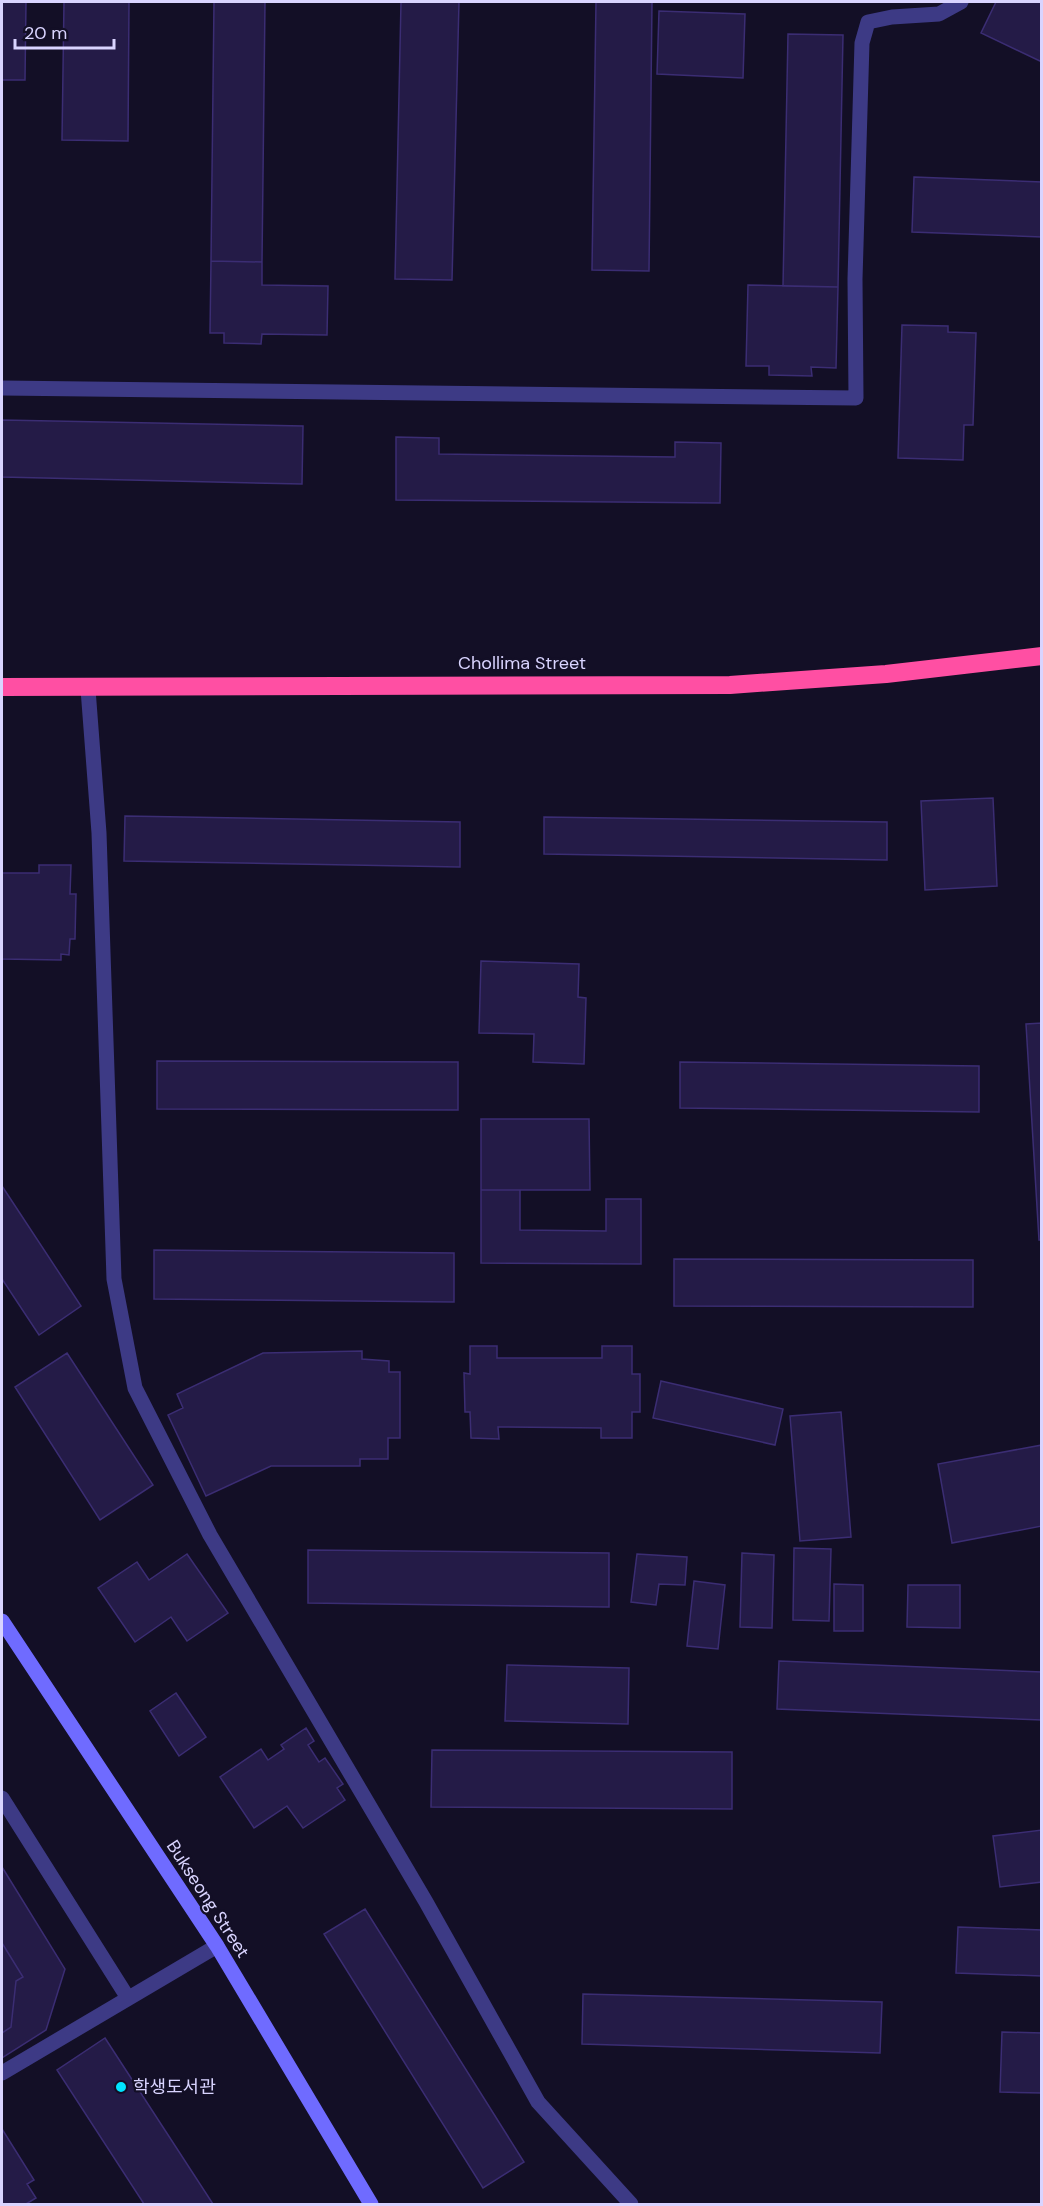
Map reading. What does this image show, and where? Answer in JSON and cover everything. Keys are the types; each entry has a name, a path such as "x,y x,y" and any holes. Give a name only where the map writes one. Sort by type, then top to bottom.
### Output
{"highway":[{"name":"Chollima Street","path":"2,687 88,689 576,684 730,685 886,674 1041,656"}],"main road":[{"name":"Bukseong Street","path":"2,1622 217,1946 371,2205"}],"street":[{"path":"2,388 856,398 855,279 862,44 868,22 892,17 939,14 961,2"},
{"path":"88,689 99,833 114,1280 135,1388 210,1535 426,1902 538,2102 631,2205"},
{"path":"2,1798 128,1998"},
{"path":"2,2073 217,1946"}],"building":[{"path":"2,2 26,2 25,80 2,80"},
{"path":"64,2 129,2 128,141 62,140"},
{"path":"214,2 265,2 262,262 211,261"},
{"path":"401,2 459,2 452,280 395,279"},
{"path":"596,2 652,2 649,271 592,270"},
{"path":"996,2 1042,2 1042,62 981,33"},
{"path":"659,11 745,14 743,78 657,74"},
{"path":"788,34 843,35 838,287 783,286"},
{"path":"914,177 1042,182 1042,237 912,232"},
{"path":"211,261 262,262 262,285 328,286 327,335 262,334 261,344 224,343 224,333 210,333"},
{"path":"748,285 838,287 836,368 811,367 812,376 769,375 769,366 746,366"},
{"path":"902,325 948,326 948,332 976,333 973,425 964,425 963,460 898,458"},
{"path":"2,420 303,426 302,484 2,477"},
{"path":"396,437 439,438 439,454 675,457 675,442 721,443 720,503 396,500"},
{"path":"993,798 997,886 925,890 921,801"},
{"path":"125,816 460,822 460,867 124,861"},
{"path":"544,817 887,822 887,860 544,854"},
{"path":"39,865 71,865 70,894 76,894 75,939 70,939 69,955 61,954 61,960 2,959 2,873 39,873"},
{"path":"481,961 579,964 578,997 586,998 584,1064 533,1062 534,1034 479,1033"},
{"path":"1042,1023 1042,1240 1039,1240 1026,1024"},
{"path":"157,1061 458,1062 458,1110 157,1109"},
{"path":"680,1062 979,1066 979,1112 680,1108"},
{"path":"481,1119 589,1119 590,1190 481,1190"},
{"path":"2,1186 81,1306 39,1335 2,1279"},
{"path":"481,1190 520,1190 520,1230 606,1231 606,1199 641,1199 641,1264 481,1263"},
{"path":"154,1250 454,1253 454,1302 154,1299"},
{"path":"674,1259 973,1260 973,1307 674,1306"},
{"path":"470,1346 497,1346 497,1358 602,1358 602,1346 632,1346 632,1374 640,1374 640,1412 632,1412 632,1438 601,1438 601,1428 498,1427 499,1439 471,1438 470,1412 465,1412 464,1373 470,1374"},
{"path":"362,1351 362,1359 389,1361 389,1372 400,1372 400,1438 388,1438 388,1459 360,1459 360,1466 271,1466 206,1496 168,1415 183,1408 177,1394 263,1353"},
{"path":"67,1353 153,1485 100,1520 15,1387"},
{"path":"661,1381 783,1409 775,1445 653,1418"},
{"path":"841,1412 851,1537 800,1541 790,1416"},
{"path":"1042,1445 1042,1526 952,1543 938,1464"},
{"path":"794,1548 831,1549 829,1621 793,1620"},
{"path":"308,1550 609,1553 609,1607 308,1603"},
{"path":"742,1553 774,1555 772,1628 740,1627"},
{"path":"187,1554 228,1613 187,1641 171,1617 135,1642 98,1588 137,1562 149,1580"},
{"path":"637,1554 687,1557 685,1585 659,1584 656,1605 631,1602"},
{"path":"694,1581 725,1585 718,1649 687,1646"},
{"path":"834,1584 863,1585 863,1631 834,1631"},
{"path":"908,1585 960,1585 960,1628 907,1627"},
{"path":"779,1661 1042,1672 1042,1720 777,1709"},
{"path":"507,1665 629,1668 628,1724 505,1721"},
{"path":"176,1693 206,1737 179,1756 150,1711"},
{"path":"306,1728 314,1741 308,1745 319,1762 325,1758 343,1784 337,1788 345,1800 303,1828 287,1806 254,1828 220,1777 261,1749 268,1760 284,1749 281,1745"},
{"path":"432,1750 732,1752 732,1809 431,1807"},
{"path":"1042,1830 1042,1882 1000,1887 993,1836"},
{"path":"2,1867 65,1969 46,2030 2,2058 2,2033 11,2027 16,1981 23,1977 2,1943"},
{"path":"365,1909 524,2162 483,2188 324,1934"},
{"path":"958,1927 1042,1930 1042,1976 956,1973"},
{"path":"2,1943 23,1977 16,1981 11,2027 2,2033"},
{"path":"583,1994 882,2002 880,2053 582,2044"},
{"path":"1002,2032 1042,2033 1042,2093 1000,2092"},
{"path":"105,2038 213,2204 144,2204 57,2070"},
{"path":"2,2129 34,2180 27,2184 36,2198 26,2204 2,2204"}],"place":[{"name":"학생도서관","path":"121,2087"}]}
